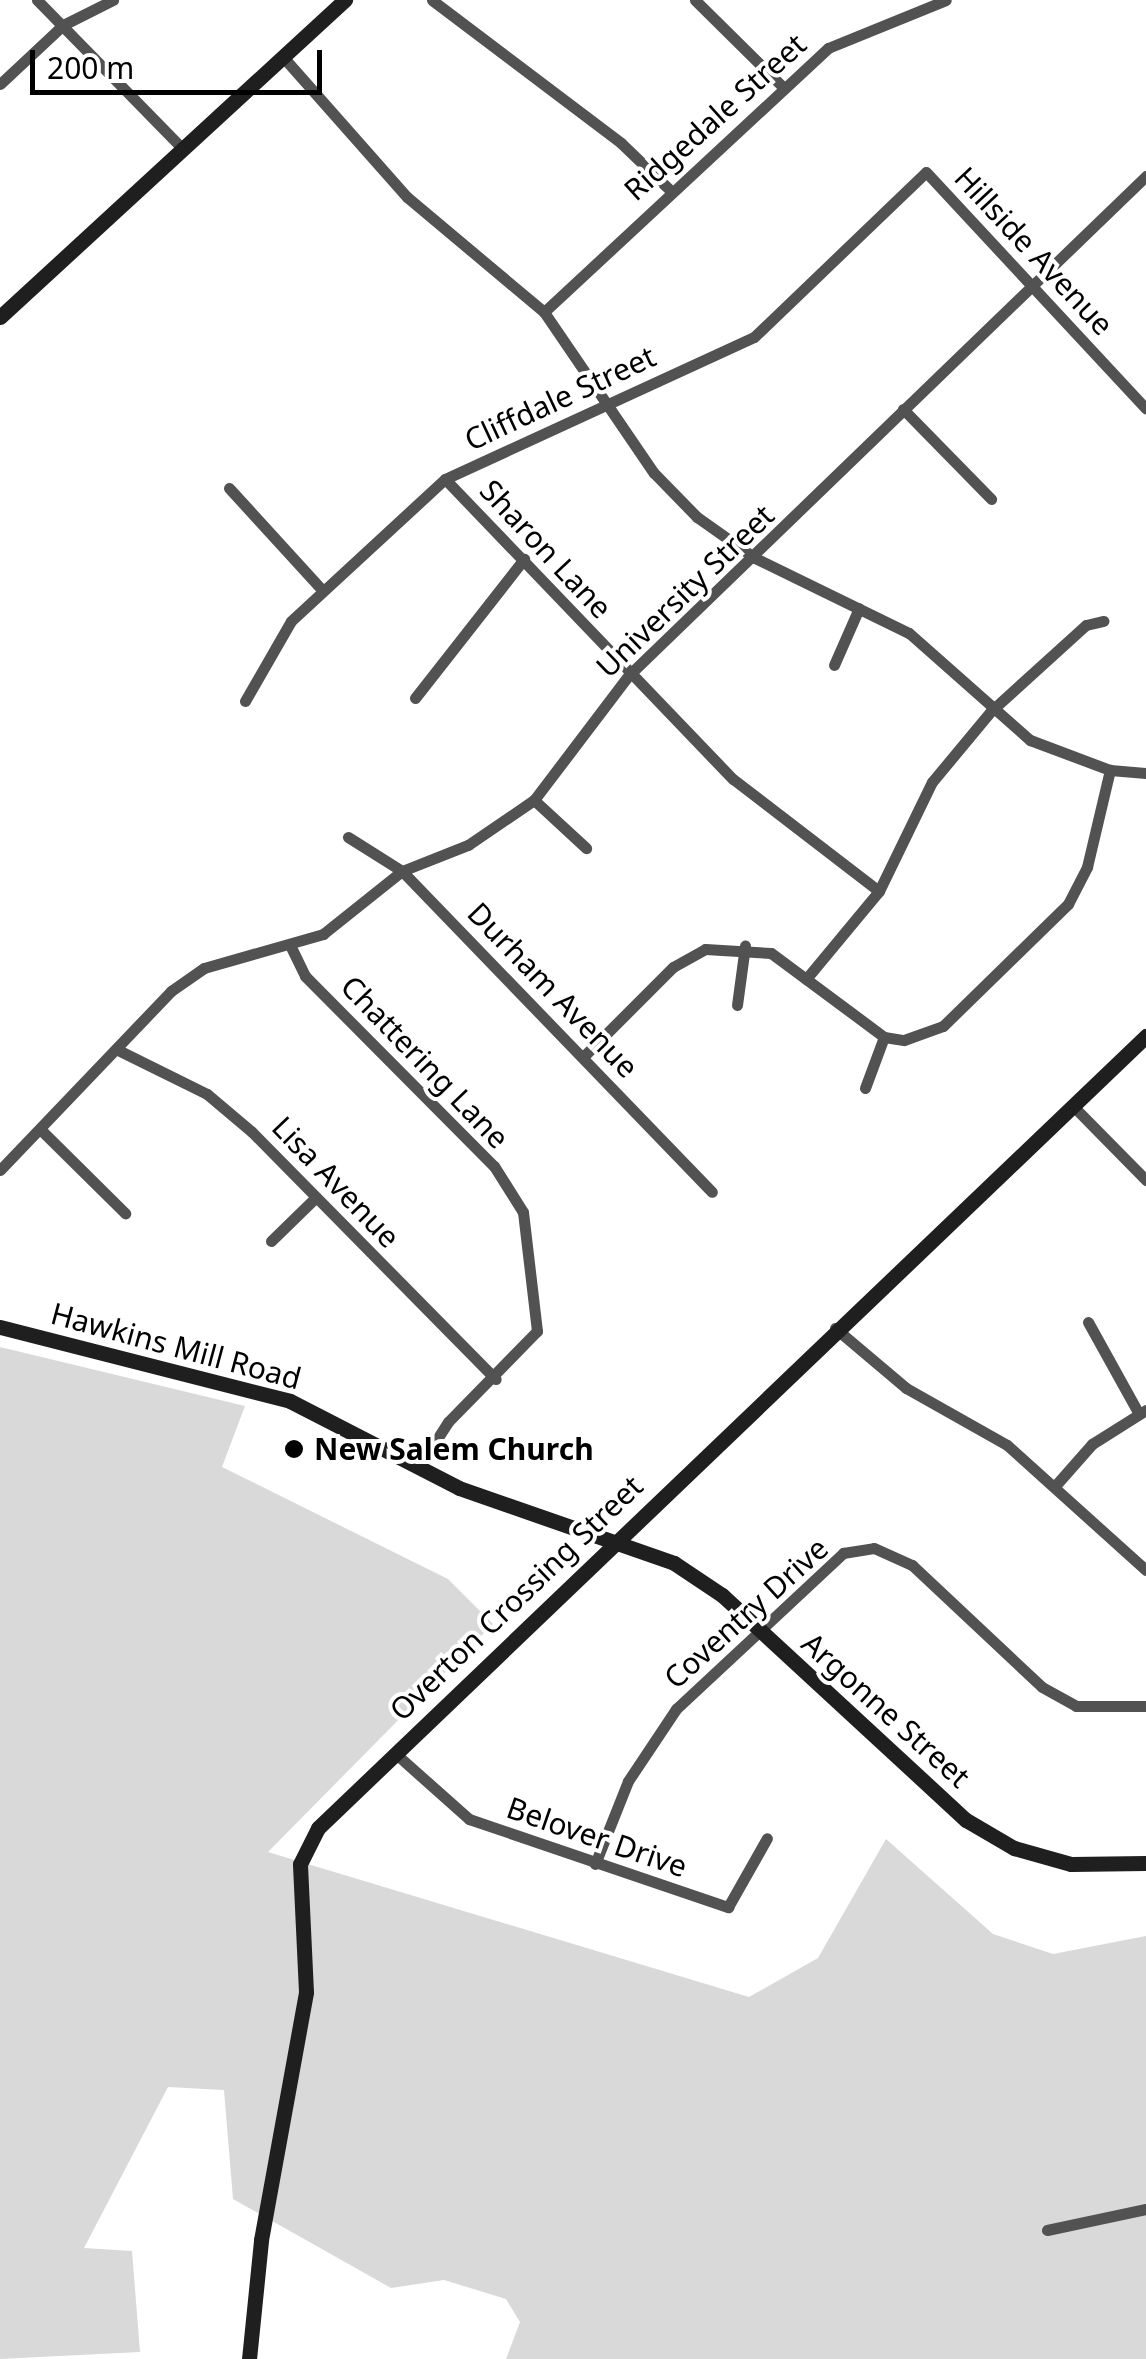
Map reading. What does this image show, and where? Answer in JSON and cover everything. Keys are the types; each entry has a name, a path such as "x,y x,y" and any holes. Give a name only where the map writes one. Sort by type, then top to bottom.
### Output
{"street":[{"path":"36,0 180,146"},
{"path":"0,84 63,25 113,0"},
{"path":"0,318 180,146 284,58 345,0"},
{"path":"432,0 621,143 669,189"},
{"path":"695,0 781,85"},
{"name":"Ridgedale Street","path":"544,312 781,85 869,27 946,0"},
{"path":"284,58 407,196 544,312 654,474 755,558 908,633 991,711 1030,740 1110,770 1146,773"},
{"name":"Hillside Avenue","path":"926,172 1146,409"},
{"name":"Cliffdale Street","path":"245,701 291,622 445,479 754,337 926,172"},
{"name":"University Street","path":"0,1170 204,968 323,934 402,870 468,845 534,800 628,675 755,558 1030,283 1146,176"},
{"path":"903,409 991,499"},
{"name":"Sharon Lane","path":"445,479 524,559 628,675 733,779 879,891"},
{"path":"229,488 323,591"},
{"path":"415,698 524,559"},
{"path":"834,666 859,608"},
{"path":"806,979 879,891 932,782 991,711 1086,625 1104,621"},
{"path":"584,1056 674,967 704,949 745,946 806,979 884,1037 904,1040 943,1026 1068,904 1088,867 1110,770"},
{"path":"534,800 586,848"},
{"name":"Durham Avenue","path":"348,836 402,870 712,1192"},
{"name":"Chattering Lane","path":"290,945 306,976 494,1166 523,1212 537,1332 496,1379 448,1422 419,1468"},
{"path":"736,1006 745,946"},
{"name":"Overton Crossing Street","path":"249,2359 261,2240 306,1992 300,1864 318,1828 611,1542 1146,1036"},
{"path":"864,1088 884,1037"},
{"name":"Lisa Avenue","path":"118,1050 206,1094 496,1379"},
{"path":"1074,1108 1146,1180"},
{"path":"40,1129 126,1213"},
{"path":"271,1242 315,1198"},
{"path":"1054,1486 1092,1444 1142,1412 1088,1322"},
{"name":"Hawkins Mill Road","path":"0,1327 290,1401 419,1468 611,1542"},
{"path":"835,1328 906,1388 1006,1445 1146,1570"},
{"name":"Argonne Street","path":"611,1542 674,1562 758,1630 966,1820 1014,1848 1072,1864 1146,1863"},
{"name":"Coventry Drive","path":"595,1864 628,1781 676,1709 843,1553 874,1548 912,1565 1042,1686 1076,1706 1146,1706"},
{"name":"Belover Drive","path":"396,1754 468,1819 728,1907 767,1838"},
{"path":"1047,2230 1146,2208"}],"shaded area":[{"path":"0,1347 245,1406 222,1467 448,1579 493,1624 268,1852 749,1997 818,1958 886,1839 993,1934 1053,1954 1146,1936 1146,2359 506,2359 520,2322 506,2299 444,2280 391,2288 233,2199 224,2090 168,2087 84,2248 132,2251 140,2352 0,2359"}],"place":[{"name":"New Salem Church","path":"294,1449"}]}
